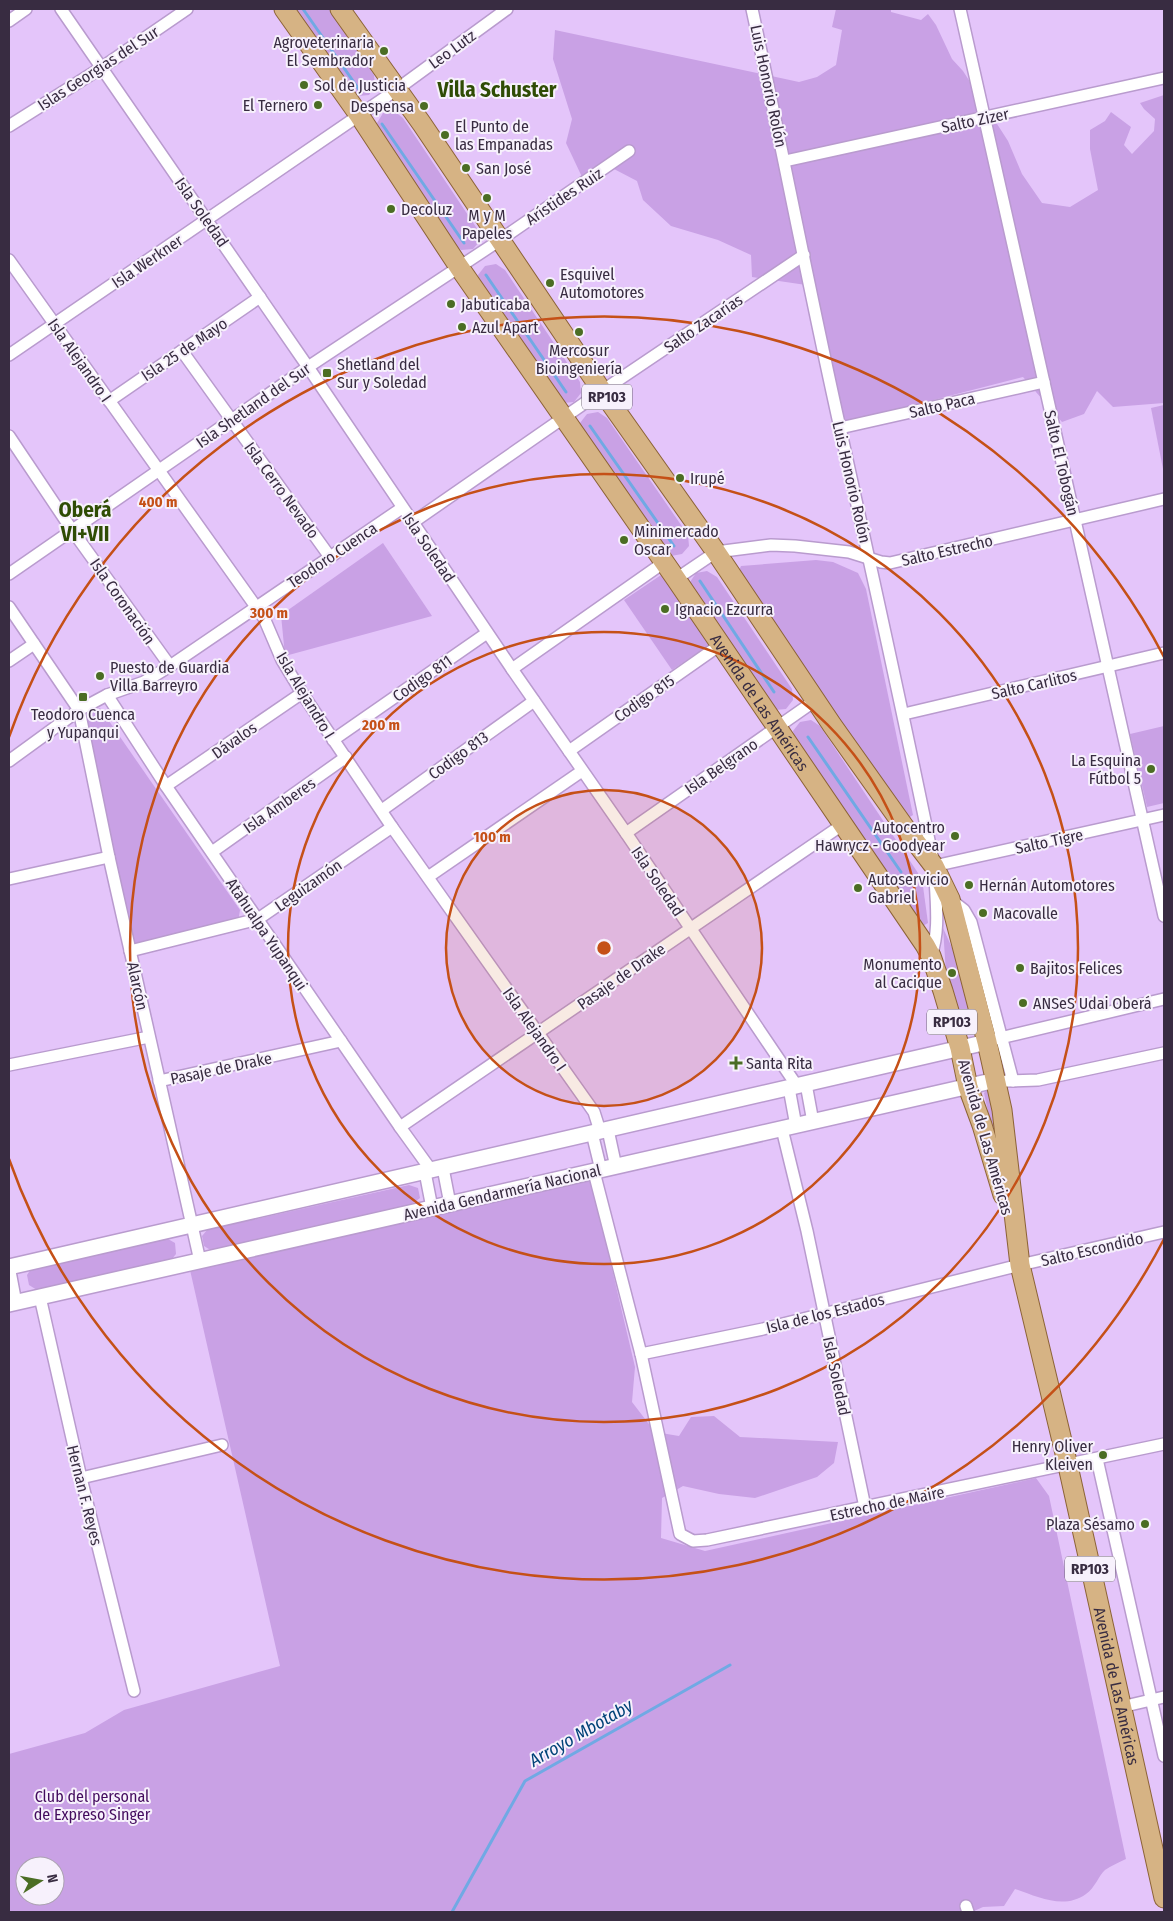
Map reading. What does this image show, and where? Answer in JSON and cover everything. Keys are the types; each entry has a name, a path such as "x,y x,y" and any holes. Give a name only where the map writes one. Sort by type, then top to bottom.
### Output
{"main road":[{"name":"Avenida de Las Américas","path":"284,9 359,115 459,267 663,563 676,579 842,825 913,926 931,956 960,1048 968,1087 982,1125 1016,1240"},
{"name":"Avenida de Las Américas","path":"340,9 602,391 716,552 902,825 934,866 995,1039 1004,1081 1007,1148 1020,1265 1068,1466 1121,1707 1159,1847 1164,1898"}],"street":[{"path":"9,21 26,9"},
{"name":"Isla Soledad","path":"61,9 308,366 412,523 626,833 797,1086 789,1127 807,1231 865,1507"},
{"name":"Islas Georgias del Sur","path":"9,126 101,68 187,9"},
{"name":"Leo Lutz","path":"359,115 507,9"},
{"name":"Luis Honorio Rolón","path":"752,9 840,428 904,714 934,866"},
{"name":"Salto El Tobogán","path":"960,9 1164,916"},
{"name":"Salto Zizer","path":"785,161 1164,78"},
{"name":"Isla Werkner","path":"9,355 359,115"},
{"name":"Arístides Ruiz","path":"500,240 629,152"},
{"name":"Isla Shetland del Sur","path":"9,574 308,366 500,240"},
{"name":"Salto Zacarías","path":"564,418 804,255"},
{"name":"Isla Alejandro I","path":"9,260 264,618 282,660 302,693 392,826 594,1112 600,1131"},
{"name":"Isla 25 de Mayo","path":"109,401 260,298"},
{"name":"Isla Cerro Nevado","path":"182,351 330,557"},
{"name":"Salto Paca","path":"840,428 1044,382"},
{"path":"412,523 564,418"},
{"name":"Isla Coronación","path":"9,436 72,530 170,666"},
{"name":"Salto Estrecho","path":"676,579 716,552 771,545 795,546 849,552 890,563 1164,499"},
{"name":"Teodoro Cuenca","path":"9,761 79,710 107,694 144,682 170,666 402,508"},
{"path":"512,669 663,563"},
{"path":"9,607 79,710"},
{"name":"Codigo 811","path":"333,740 487,633"},
{"path":"9,661 34,644"},
{"name":"Codigo 815","path":"569,751 720,645"},
{"name":"Salto Carlitos","path":"904,714 1108,668 1164,653"},
{"name":"Dávalos","path":"166,786 302,693"},
{"name":"Atahualpa Yupanqui","path":"107,694 166,786 400,1127 433,1170"},
{"name":"Isla Belgrano","path":"626,833 816,700"},
{"name":"Codigo 813","path":"382,810 534,701"},
{"name":"Alarcón","path":"79,710 109,856 200,1261"},
{"name":"Isla Amberes","path":"212,852 346,757"},
{"path":"428,877 582,771"},
{"name":"Salto Tigre","path":"934,866 1164,815"},
{"name":"Pasaje de Drake","path":"400,1127 842,825"},
{"name":"Leguizamón","path":"130,951 258,919 392,826"},
{"path":"9,879 109,856"},
{"path":"931,956 936,942 937,922 943,893"},
{"path":"13,1304 9,1266 191,1226 797,1086 1164,999"},
{"path":"9,1066 149,1037"},
{"name":"Pasaje de Drake","path":"159,1082 341,1041"},
{"path":"1004,1081 1038,1080 1164,1053"},
{"name":"Avenida Gendarmería Nacional","path":"13,1304 789,1127 968,1087 1004,1081"},
{"path":"797,1086 813,1122"},
{"path":"600,1131 616,1166"},
{"path":"600,1131 597,1171 641,1354"},
{"path":"433,1170 450,1204"},
{"path":"432,1208 433,1170"},
{"name":"Salto Escondido","path":"1020,1265 1164,1232"},
{"name":"Isla de los Estados","path":"641,1354 763,1329 1020,1265"},
{"name":"Hernan F. Reyes","path":"40,1297 81,1478 134,1691"},
{"name":"Estrecho de Maire","path":"641,1354 680,1534 693,1541 707,1540 1068,1466"},
{"path":"1068,1466 1164,1444"},
{"path":"81,1478 222,1445"},
{"path":"1096,1459 1164,1756"},
{"path":"1121,1707 1164,1697"}],"green space":[{"path":"294,9 330,9 374,75 375,86 369,95 358,96 349,89"},
{"path":"836,9 891,9 891,12 921,20 928,14 936,25 952,59 963,71 1008,141 1022,174 1042,203 1070,207 1098,190 1090,149 1090,130 1105,121 1111,112 1131,127 1124,145 1132,154 1154,131 1155,119 1140,103 1164,95 1164,403 1113,407 1097,391 1084,414 1062,422 1023,377 840,424 806,285 752,277 751,255 718,240 671,226 643,200 637,181 614,169 582,177 566,143 572,119 553,59 555,30 799,82 817,77 836,65 842,30 832,27"},
{"path":"394,111 403,118 478,230 480,241 473,249 461,250 453,243 379,134 377,123 383,113"},
{"path":"496,264 505,270 580,382 581,393 574,402 563,403 480,287 478,275 485,266"},
{"path":"1164,405 1164,468 1163,469 1151,408"},
{"path":"598,412 607,418 688,535 689,546 682,554 671,556 582,434 580,423 587,414"},
{"path":"383,543 432,616 285,656 281,615"},
{"path":"816,560 833,562 858,573 866,589 913,815 905,820 738,573 741,566"},
{"path":"707,571 717,577 792,689 793,700 786,709 775,710 692,594 690,582 696,573"},
{"path":"664,573 712,643 672,670 624,600"},
{"path":"100,708 240,910 238,922 135,945 84,717"},
{"path":"811,720 820,726 922,879 928,923 921,927 795,743 793,731 800,722"},
{"name":"La Esquina Fútbol 5","path":"1164,726 1164,803 1147,807 1130,734"},
{"path":"943,928 954,952 974,1026 966,1033 946,973"},
{"path":"989,1088 999,1135 999,1164 984,1093"},
{"name":"Club del personal de Expreso Singer","path":"589,1171 635,1367 632,1402 655,1432 679,1436 691,1417 714,1416 740,1437 838,1442 834,1463 817,1477 755,1498 719,1494 683,1486 662,1498 661,1538 705,1551 1036,1478 1049,1496 1126,1859 1105,1870 1089,1891 1078,1899 1060,1902 1015,1889 1004,1906 983,1907 972,1912 9,1912 9,1754 85,1733 124,1710 280,1666 190,1270"},
{"path":"409,1185 418,1188 420,1198 412,1204 212,1251 204,1246 202,1236 207,1230"},
{"path":"168,1239 175,1243 176,1254 172,1259 37,1290 29,1285 27,1275 31,1269"}],"waterway":[{"path":"303,9 360,91"},
{"path":"382,124 464,243"},
{"path":"486,275 566,392"},
{"path":"590,426 674,546"},
{"path":"700,581 774,692"},
{"path":"808,737 901,872"},
{"name":"Arroyo Mbotaby","path":"452,1912 525,1781 730,1665"}],"place":[{"name":"Agroveterinaria El Sembrador","path":"384,51"},
{"name":"Sol de Justicia","path":"304,85"},
{"name":"El Ternero","path":"318,105"},
{"name":"Despensa","path":"424,106"},
{"name":"El Punto de las Empanadas","path":"445,135"},
{"name":"San José","path":"466,168"},
{"name":"M y M Papeles","path":"487,198"},
{"name":"Decoluz","path":"391,209"},
{"name":"Esquivel Automotores","path":"550,283"},
{"name":"Jabuticaba","path":"451,304"},
{"name":"Azul Apart","path":"462,327"},
{"name":"Mercosur Bioingeniería","path":"579,332"},
{"name":"Shetland del Sur y Soledad","path":"327,373"},
{"name":"Irupé","path":"680,478"},
{"name":"Minimercado Oscar","path":"624,540"},
{"name":"Ignacio Ezcurra","path":"665,609"},
{"name":"Puesto de Guardia Villa Barreyro","path":"100,676"},
{"name":"Teodoro Cuenca y Yupanqui","path":"83,697"},
{"name":"La Esquina Fútbol 5","path":"1151,769"},
{"name":"Autocentro Hawrycz - Goodyear","path":"955,836"},
{"name":"Hernán Automotores","path":"969,885"},
{"name":"Autoservicio Gabriel","path":"858,888"},
{"name":"Macovalle","path":"983,913"},
{"name":"Bajitos Felices","path":"1020,968"},
{"name":"Monumento al Cacique","path":"952,973"},
{"name":"ANSeS Udai Oberá","path":"1023,1003"},
{"name":"Santa Rita","path":"736,1063"},
{"name":"Henry Oliver Kleiven","path":"1103,1455"},
{"name":"Plaza Sésamo","path":"1145,1524"}],"district":[{"name":"Villa Schuster","path":"497,90"},
{"name":"Oberá VI+VII","path":"85,522"}]}
